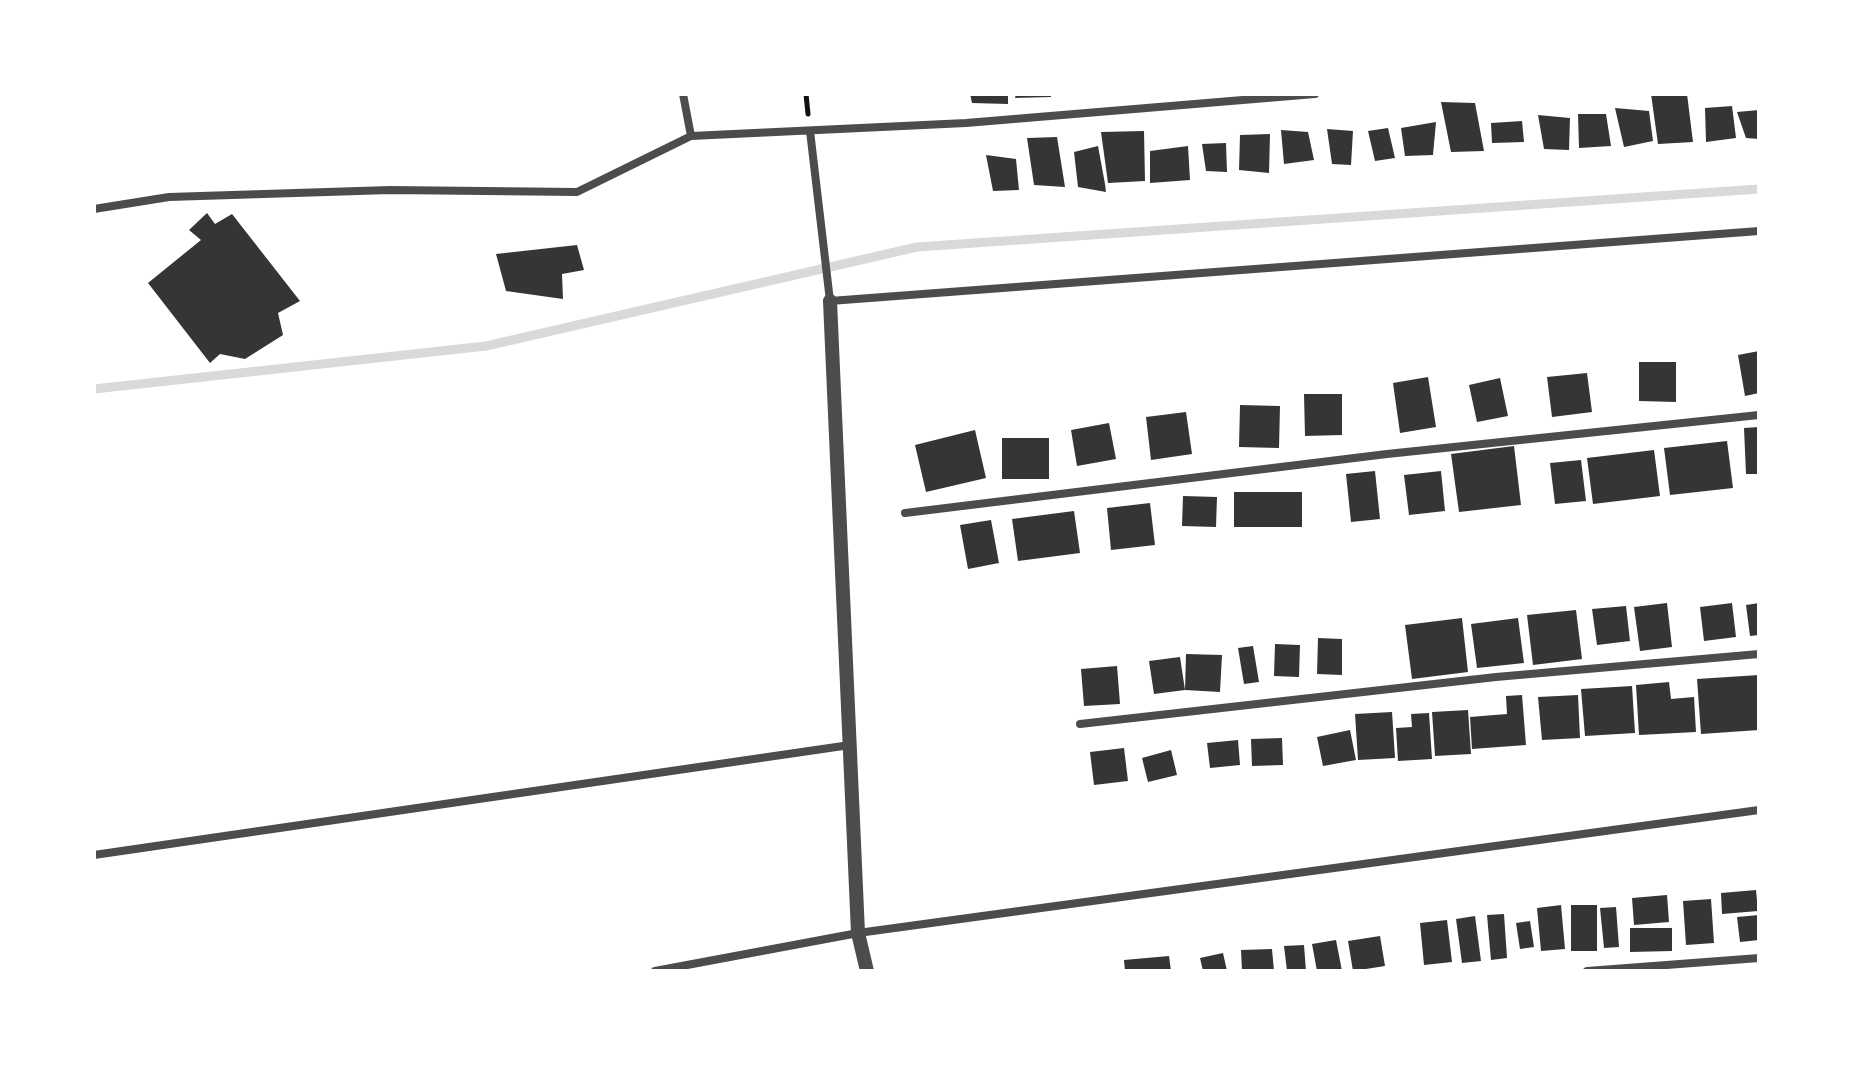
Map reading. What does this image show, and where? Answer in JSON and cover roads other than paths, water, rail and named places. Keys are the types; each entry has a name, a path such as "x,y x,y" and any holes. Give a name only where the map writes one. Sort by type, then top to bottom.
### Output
{"street":[{"path":"683,94 691,136"},
{"path":"94,209 201,196 390,190 577,192 691,136 966,123 1315,94"},
{"path":"810,131 828,281 835,301 858,933 867,971"},
{"path":"835,301 1759,231"},
{"path":"905,513 1387,454 1759,415"},
{"path":"1080,724 1496,677 1759,654"},
{"path":"94,855 850,745"},
{"path":"655,971 858,933 1759,810"},
{"path":"1587,971 1759,958"}],"waterway":[{"path":"94,389 486,346 917,247 1759,189"}]}
